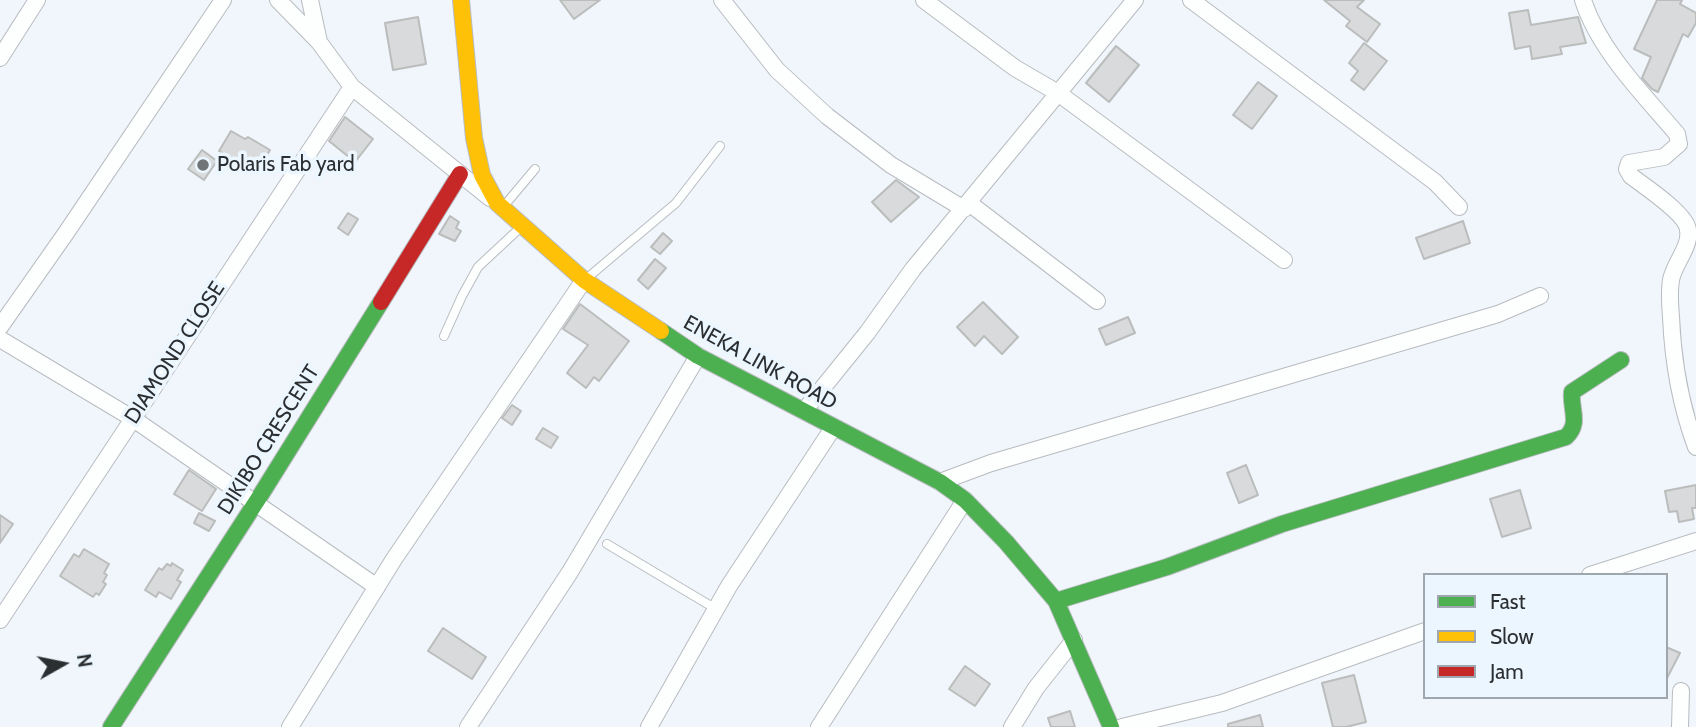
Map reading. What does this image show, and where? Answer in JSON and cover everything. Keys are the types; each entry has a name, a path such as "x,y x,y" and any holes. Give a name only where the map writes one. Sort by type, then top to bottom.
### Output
{"street":[{"path":"0,58 37,0"},
{"path":"0,327 223,0"},
{"path":"278,0 319,43 352,87 499,206"},
{"path":"310,0 319,43"},
{"name":"ENEKA LINK ROAD","path":"461,0 474,138 482,175 499,206 584,280 698,356 940,482 965,500 1006,542 1056,601 1111,727"},
{"path":"722,0 777,70 827,116 891,164 967,206 1097,301"},
{"path":"924,0 1015,68 1058,93 1284,260"},
{"path":"804,411 867,333 913,269 1135,0"},
{"path":"1191,0 1435,182 1459,206"},
{"path":"1583,0 1588,15 1623,71 1677,134 1679,144 1669,155 1629,163 1627,169 1631,176 1684,219 1689,229 1688,241 1674,270 1670,300 1675,378 1696,447"},
{"name":"DIAMOND CLOSE","path":"0,620 352,87"},
{"name":"DIKIBO CRESCENT","path":"111,727 255,504 460,174"},
{"path":"290,727 376,587 584,280"},
{"path":"940,482 1003,459 1498,314 1540,296"},
{"path":"0,339 132,418 376,587"},
{"path":"468,727 570,572 698,356"},
{"path":"1056,601 1167,567 1282,524 1566,437 1576,426 1570,398 1572,392 1621,360"},
{"path":"649,727 716,609 833,428"},
{"path":"819,727 965,500"},
{"path":"1597,573 1696,541"},
{"path":"1122,727 1222,703 1423,632"},
{"path":"1012,727 1036,688 1074,640"},
{"path":"1680,727 1681,691"}],"lane":[{"path":"584,280 676,203 720,146"},
{"path":"499,206 535,169"},
{"path":"444,336 478,267 521,227"},
{"path":"607,544 716,609"}],"building":[{"path":"560,0 600,0 574,19"},
{"path":"1324,0 1364,0 1357,7 1380,24 1367,42 1346,26 1350,21"},
{"path":"1657,0 1682,0 1680,4 1696,13 1696,23 1688,37 1683,34 1658,92 1642,78 1651,57 1634,49"},
{"path":"1528,10 1531,25 1578,17 1586,43 1560,47 1562,54 1532,59 1530,46 1515,49 1509,13"},
{"path":"418,17 426,64 393,70 385,23"},
{"path":"1364,43 1387,61 1364,90 1351,80 1358,71 1349,63"},
{"path":"1116,46 1139,65 1109,102 1086,83"},
{"path":"1258,82 1277,96 1252,129 1233,115"},
{"path":"345,117 373,139 355,162 329,141"},
{"path":"231,131 270,150 261,165 257,163 252,170 219,151"},
{"name":"Polaris Fab yard","path":"202,150 217,161 204,180 188,169"},
{"path":"896,180 919,197 891,222 872,202"},
{"path":"348,213 358,219 348,235 338,228"},
{"path":"450,216 459,222 456,228 461,231 455,241 439,234"},
{"path":"1463,221 1470,243 1424,259 1416,238"},
{"path":"663,233 672,241 660,254 651,247"},
{"path":"655,259 666,268 648,289 638,280"},
{"path":"983,302 1018,337 1002,354 984,336 975,346 957,327"},
{"path":"580,304 629,341 599,381 594,377 586,388 567,373 588,345 563,329"},
{"path":"1128,317 1135,333 1106,345 1099,329"},
{"path":"512,405 521,411 512,425 502,418"},
{"path":"543,428 558,437 551,448 536,439"},
{"path":"1246,465 1258,495 1239,503 1227,473"},
{"path":"189,470 216,489 202,511 174,494"},
{"path":"1696,485 1696,508 1692,508 1694,519 1679,522 1677,511 1669,512 1665,491"},
{"path":"1520,490 1531,528 1502,537 1490,499"},
{"path":"199,513 215,521 209,531 194,523"},
{"path":"0,515 13,524 0,543"},
{"path":"84,549 109,564 104,573 107,575 103,582 106,584 99,595 96,593 93,597 60,576 74,554 79,557"},
{"path":"172,563 183,570 177,580 181,582 171,599 159,592 156,597 145,590 159,568 162,570"},
{"path":"443,628 486,657 472,679 428,651"},
{"path":"1668,648 1680,653 1668,676"},
{"path":"965,666 990,684 975,706 949,689"},
{"path":"1354,675 1366,722 1333,727 1322,683"},
{"path":"1070,711 1075,727 1051,727 1048,718"},
{"path":"1260,715 1263,727 1228,727 1228,724"}],"traffic: fast":[{"path":"111,727 381,302"},
{"path":"661,331 698,356 940,482 965,500 1006,542 1056,601 1111,727"},
{"path":"1056,601 1167,567 1282,524 1566,437 1574,421 1572,392 1621,360"}],"traffic: slow":[{"path":"461,0 474,138 482,175 497,203 584,280 661,331"}],"traffic: jam":[{"path":"381,302 460,174"}],"place":[{"name":"Polaris Fab yard","path":"203,165"}]}
